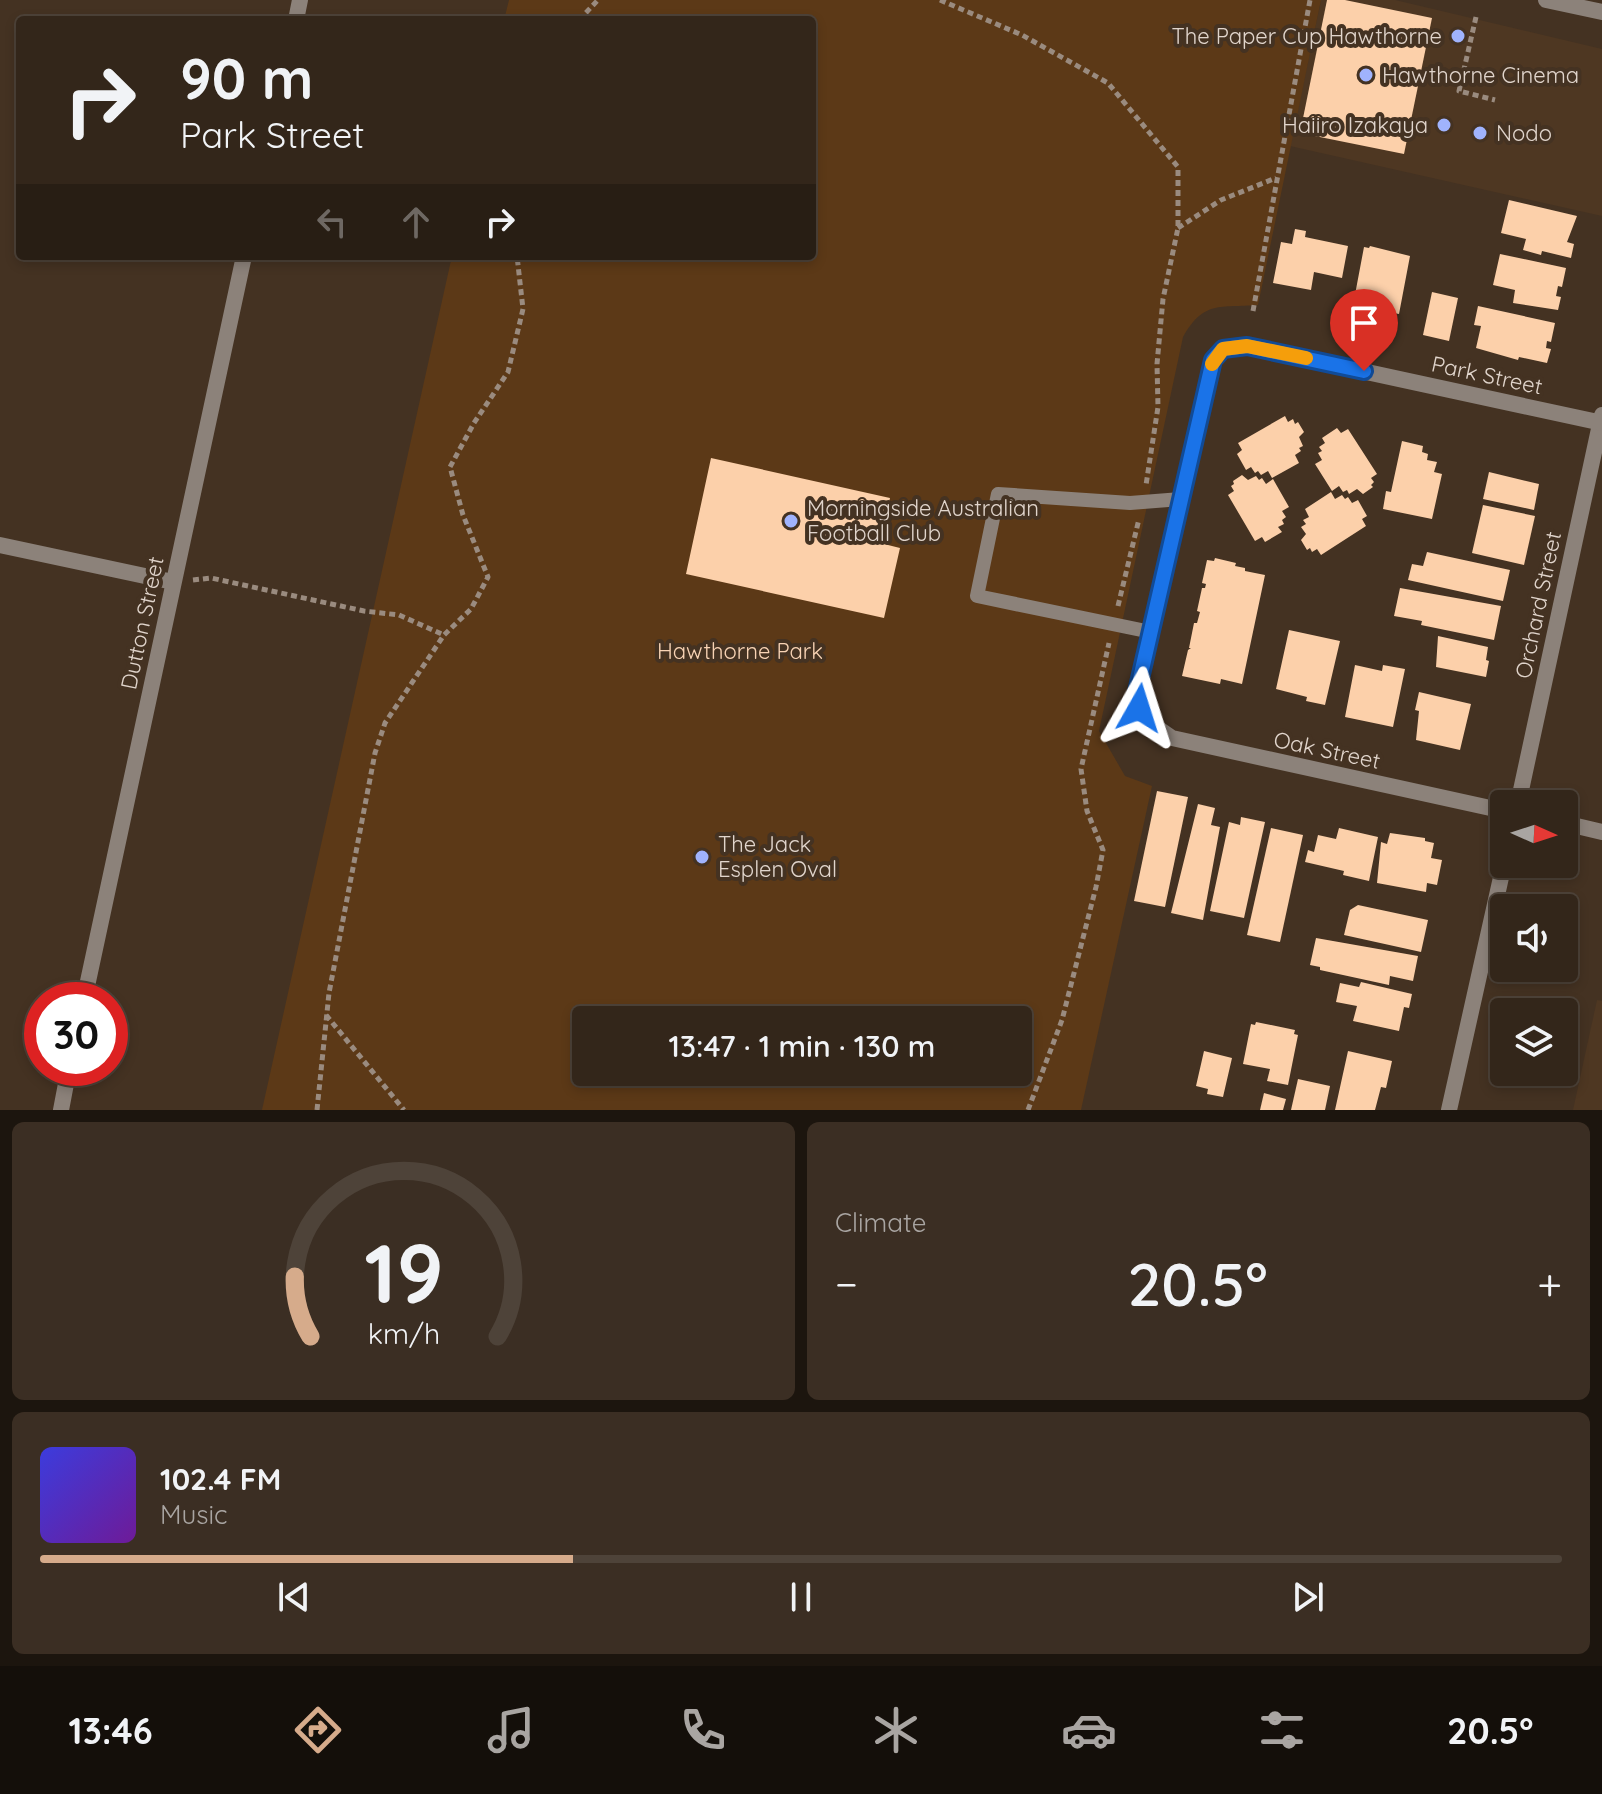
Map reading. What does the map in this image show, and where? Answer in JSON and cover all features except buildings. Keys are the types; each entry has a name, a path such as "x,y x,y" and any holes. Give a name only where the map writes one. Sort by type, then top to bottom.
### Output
{"street":[{"path":"1546,0 1602,12"},
{"name":"Dutton Street","path":"88,982 243,260"},
{"name":"Park Street","path":"1146,720 1136,696 1213,360 1223,349 1247,346 1601,420"},
{"name":"Orchard Street","path":"1521,790 1601,420"},
{"path":"0,545 173,582"},
{"name":"Oak Street","path":"1146,720 1172,738 1490,808"},
{"path":"1578,826 1602,832"},
{"path":"1449,1110 1501,878"},
{"path":"61,1110 66,1086"}],"lane":[{"path":"1151,632 977,596 998,494 1143,504 1181,499"}],"path":[{"path":"583,16 598,0"},
{"path":"1253,311 1310,0"},
{"path":"1476,17 1459,91 1495,100"},
{"path":"1178,228 1221,200 1277,178"},
{"path":"317,1110 326,1015 375,753 385,723 444,635 471,609 488,577 463,515 450,467 474,423 508,372 523,309 517,260"},
{"path":"173,582 211,578 364,611 399,615 444,635"},
{"path":"326,1015 404,1110"}],"shaded area":[{"path":"1321,0 1395,0 1602,49 1602,216 1290,146"},
{"path":"1597,1000 1602,1001 1602,1110 1573,1110"}],"green space":[{"name":"Hawthorne Park","path":"509,0 1321,0 1258,305 1206,311 1183,337 1099,731 1125,776 1152,786 1081,1110 262,1110 451,260 816,260 816,16 505,16"}],"slow traffic":[{"path":"1212,364 1223,349 1247,346 1306,358"}],"place":[{"name":"The Paper Cup Hawthorne","path":"1458,36"},
{"name":"Hawthorne Cinema","path":"1366,75"},
{"name":"Haiiro Izakaya","path":"1444,125"},
{"name":"Nodo","path":"1480,133"},
{"name":"Morningside Australian Football Club","path":"791,521"},
{"name":"The Jack Esplen Oval","path":"702,857"}],"route":[{"path":"1139,708 1136,696 1213,360 1223,349 1247,346 1364,371"}]}
